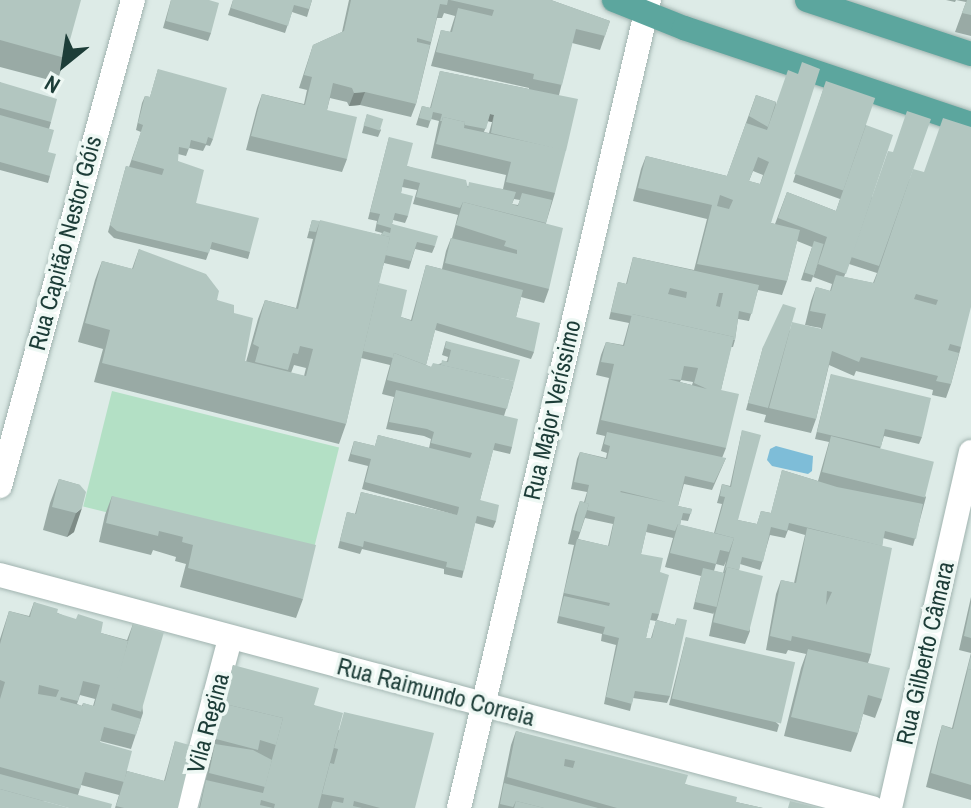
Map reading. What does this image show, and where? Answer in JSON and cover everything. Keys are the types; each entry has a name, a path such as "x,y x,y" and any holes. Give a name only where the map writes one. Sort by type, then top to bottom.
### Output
{"main road":[{"path":"614,0 648,6 971,124"},
{"path":"807,0 971,54"}],"street":[{"name":"Rua Capitão Nestor Góis","path":"0,486 133,0"},
{"name":"Rua Major Veríssimo","path":"459,808 648,6"},
{"name":"Rua Gilberto Câmara","path":"890,808 971,452"},
{"name":"Rua Raimundo Correia","path":"0,575 230,639 872,808"},
{"name":"Vila Regina","path":"185,808 230,639"}],"green space":[{"path":"112,391 339,448 310,563 83,506"}],"water":[{"path":"776,446 813,456 812,471 808,474 772,466 767,460 770,449"}],"building":[{"path":"0,0 81,0 65,58 0,40"},
{"path":"171,0 219,3 211,33 166,21"},
{"path":"233,0 312,0 309,9 294,5 288,26 231,8"},
{"path":"351,0 448,0 447,5 440,4 431,42 417,38 417,42 430,45 416,104 365,92 354,93 352,88 333,83 327,110 357,117 347,159 251,136 262,94 305,105 312,77 304,75 313,45 344,31"},
{"path":"450,0 551,0 610,21 605,36 576,29 562,85 533,79 534,74 436,52 441,30 452,32 458,8 492,16 494,10"},
{"path":"967,0 971,0 971,15 962,13"},
{"path":"802,62 820,69 771,223 800,230 787,281 697,264 712,205 638,188 646,156 727,176 746,123 767,130 788,70 798,74","holes":["758,157 769,162 760,184 749,181","720,195 733,200 729,209 717,206"]},
{"path":"158,69 227,88 213,139 208,137 206,144 191,140 189,149 179,147 178,161 204,170 196,203 259,218 250,252 212,242 209,253 117,231 110,225 126,166 162,175 164,169 132,160 143,125 138,123 145,96 150,97"},
{"path":"440,71 578,99 566,151 491,133 494,115 490,114 486,129 443,117 440,121 442,114 433,112 431,121 419,118 422,106 431,108"},
{"path":"826,81 875,98 843,191 794,174"},
{"path":"0,82 57,99 51,122 0,108"},
{"path":"756,95 776,102 768,127 749,116"},
{"path":"907,111 931,119 879,266 851,257 888,151 893,152"},
{"path":"367,114 383,119 380,130 363,125"},
{"path":"0,115 54,130 48,152 56,154 50,176 0,162"},
{"path":"443,117 465,122 464,128 566,150 555,193 506,182 511,162 436,144"},
{"path":"943,118 971,127 971,307 961,347 950,344 948,350 959,353 951,384 936,381 938,376 861,357 859,362 832,351 816,419 769,408 792,322 822,329 826,314 810,311 816,287 831,291 836,275 874,283 913,169 924,172","holes":["916,294 938,300 936,305 914,299"]},
{"path":"866,125 893,135 846,274 818,264 827,237 778,218 787,192 836,211"},
{"path":"389,137 413,143 407,166 466,180 468,188 469,182 516,192 512,204 518,206 522,193 552,200 546,223 463,202 460,208 416,197 420,183 404,179 401,193 413,196 408,216 395,213 392,224 438,236 435,246 417,242 411,261 385,255 390,237 381,235 384,231 390,233 391,228 377,224 380,214 370,212"},
{"path":"463,202 563,228 549,289 445,263 451,238 517,254 517,250 504,246 506,241 456,225"},
{"path":"312,220 320,221 316,232 309,231"},
{"path":"320,220 390,237 346,424 102,363 110,330 85,323 102,261 133,269 139,249 206,274 219,291 217,300 234,305 234,313 253,318 245,361 306,376 313,349 300,346 298,354 293,353 288,370 255,362 259,347 253,344 265,300 298,309"},
{"path":"814,241 824,244 814,275 804,273"},
{"path":"633,257 759,285 752,314 739,311 735,340 733,340 734,337 611,312 618,282 627,284","holes":["670,288 687,292 686,298 668,294","719,293 723,293 720,307 716,306"]},
{"path":"426,265 523,290 516,317 540,323 534,352 437,323 426,365 394,353 393,358 363,351 379,283 407,290 401,317 412,321"},
{"path":"783,304 796,308 768,408 748,403 763,347"},
{"path":"632,314 734,337 721,390 739,394 726,448 601,420 614,364 601,362 606,342 624,346","holes":["684,366 698,368 694,383 707,389 668,379 681,380"]},
{"path":"446,341 520,360 513,387 514,381 441,365 442,360 448,362 451,350 445,348"},
{"path":"394,353 431,367 433,363 514,381 507,409 387,380"},
{"path":"831,374 931,398 922,437 885,429 881,447 817,432"},
{"path":"396,390 518,419 512,447 495,443 480,500 499,505 496,521 477,516 464,571 446,567 447,562 364,541 363,547 340,541 347,512 356,514 361,492 457,515 459,507 365,482 371,459 351,454 354,441 375,446 378,435 470,458 472,453 431,443 434,432 389,422"},
{"path":"742,430 761,435 738,520 757,524 761,511 771,513 782,470 837,487 923,504 916,539 885,531 882,546 789,523 787,531 771,527 763,562 742,557 739,570 727,567 724,573 734,538 715,533 725,497 720,496 722,484 731,487"},
{"path":"607,432 726,458 714,483 685,476 678,506 692,509 691,514 683,513 675,531 648,524 641,554 663,558 660,572 669,575 659,614 652,613 646,638 652,638 656,620 676,625 677,618 687,620 670,696 635,691 632,704 606,697 619,638 603,634 605,627 559,616 564,596 609,606 610,603 564,593 577,539 609,546 615,517 587,510 589,504 585,503 589,485 574,482 580,452 607,459 610,446 604,444"},
{"path":"831,436 934,462 925,498 822,472"},
{"path":"59,479 80,485 86,492 82,508 76,513 52,507"},
{"path":"112,496 316,545 303,599 188,568 193,545 182,542 183,537 159,531 158,536 106,523"},
{"path":"580,501 589,504 580,532 573,530"},
{"path":"678,524 734,538 729,552 720,550 716,564 670,553"},
{"path":"807,528 892,548 871,654 792,636 791,641 770,636 781,580 796,583"},
{"path":"727,567 763,576 749,631 713,622"},
{"path":"703,568 724,573 717,607 695,602"},
{"path":"34,602 58,609 57,613 76,619 78,614 103,622 101,633 128,641 111,710 141,719 136,735 104,727 100,742 132,751 124,782 85,772 80,789 0,767 0,699 5,682 0,680 0,644 9,611 30,617","holes":["83,681 100,685 94,706 60,700 61,697 78,701","39,685 59,690 56,697 38,694"]},
{"path":"971,603 971,638 964,636"},
{"path":"133,624 164,633 141,712 110,703"},
{"path":"686,637 795,662 781,724 672,698"},
{"path":"808,649 890,668 882,699 868,695 858,733 791,717"},
{"path":"233,665 319,688 314,705 343,713 318,808 274,808 275,804 261,800 260,805 273,808 200,808 206,780 263,793 283,718 225,704 222,709"},
{"path":"968,669 971,670 971,785 931,773 942,725 953,729"},
{"path":"225,704 283,718 276,745 260,740 258,750 216,739"},
{"path":"344,712 434,733 415,808 380,808 354,801 353,806 362,808 331,808 333,801 343,803 344,798 322,794 330,763 334,764 338,749 334,748"},
{"path":"516,731 688,775 685,784 737,797 736,802 763,808 617,808 507,777","holes":["565,759 575,761 573,768 564,766"]},
{"path":"175,741 193,746 178,808 116,806 127,771 165,781"},
{"path":"215,744 253,750 272,760 265,787 209,773"},
{"path":"0,774 112,804 111,808 69,808 0,789"},
{"path":"504,783 598,808 544,808 516,801 513,807 500,804"},
{"path":"0,789 69,808 0,808"},
{"path":"516,801 544,808 514,808"},
{"path":"790,801 819,808 788,808"}]}
